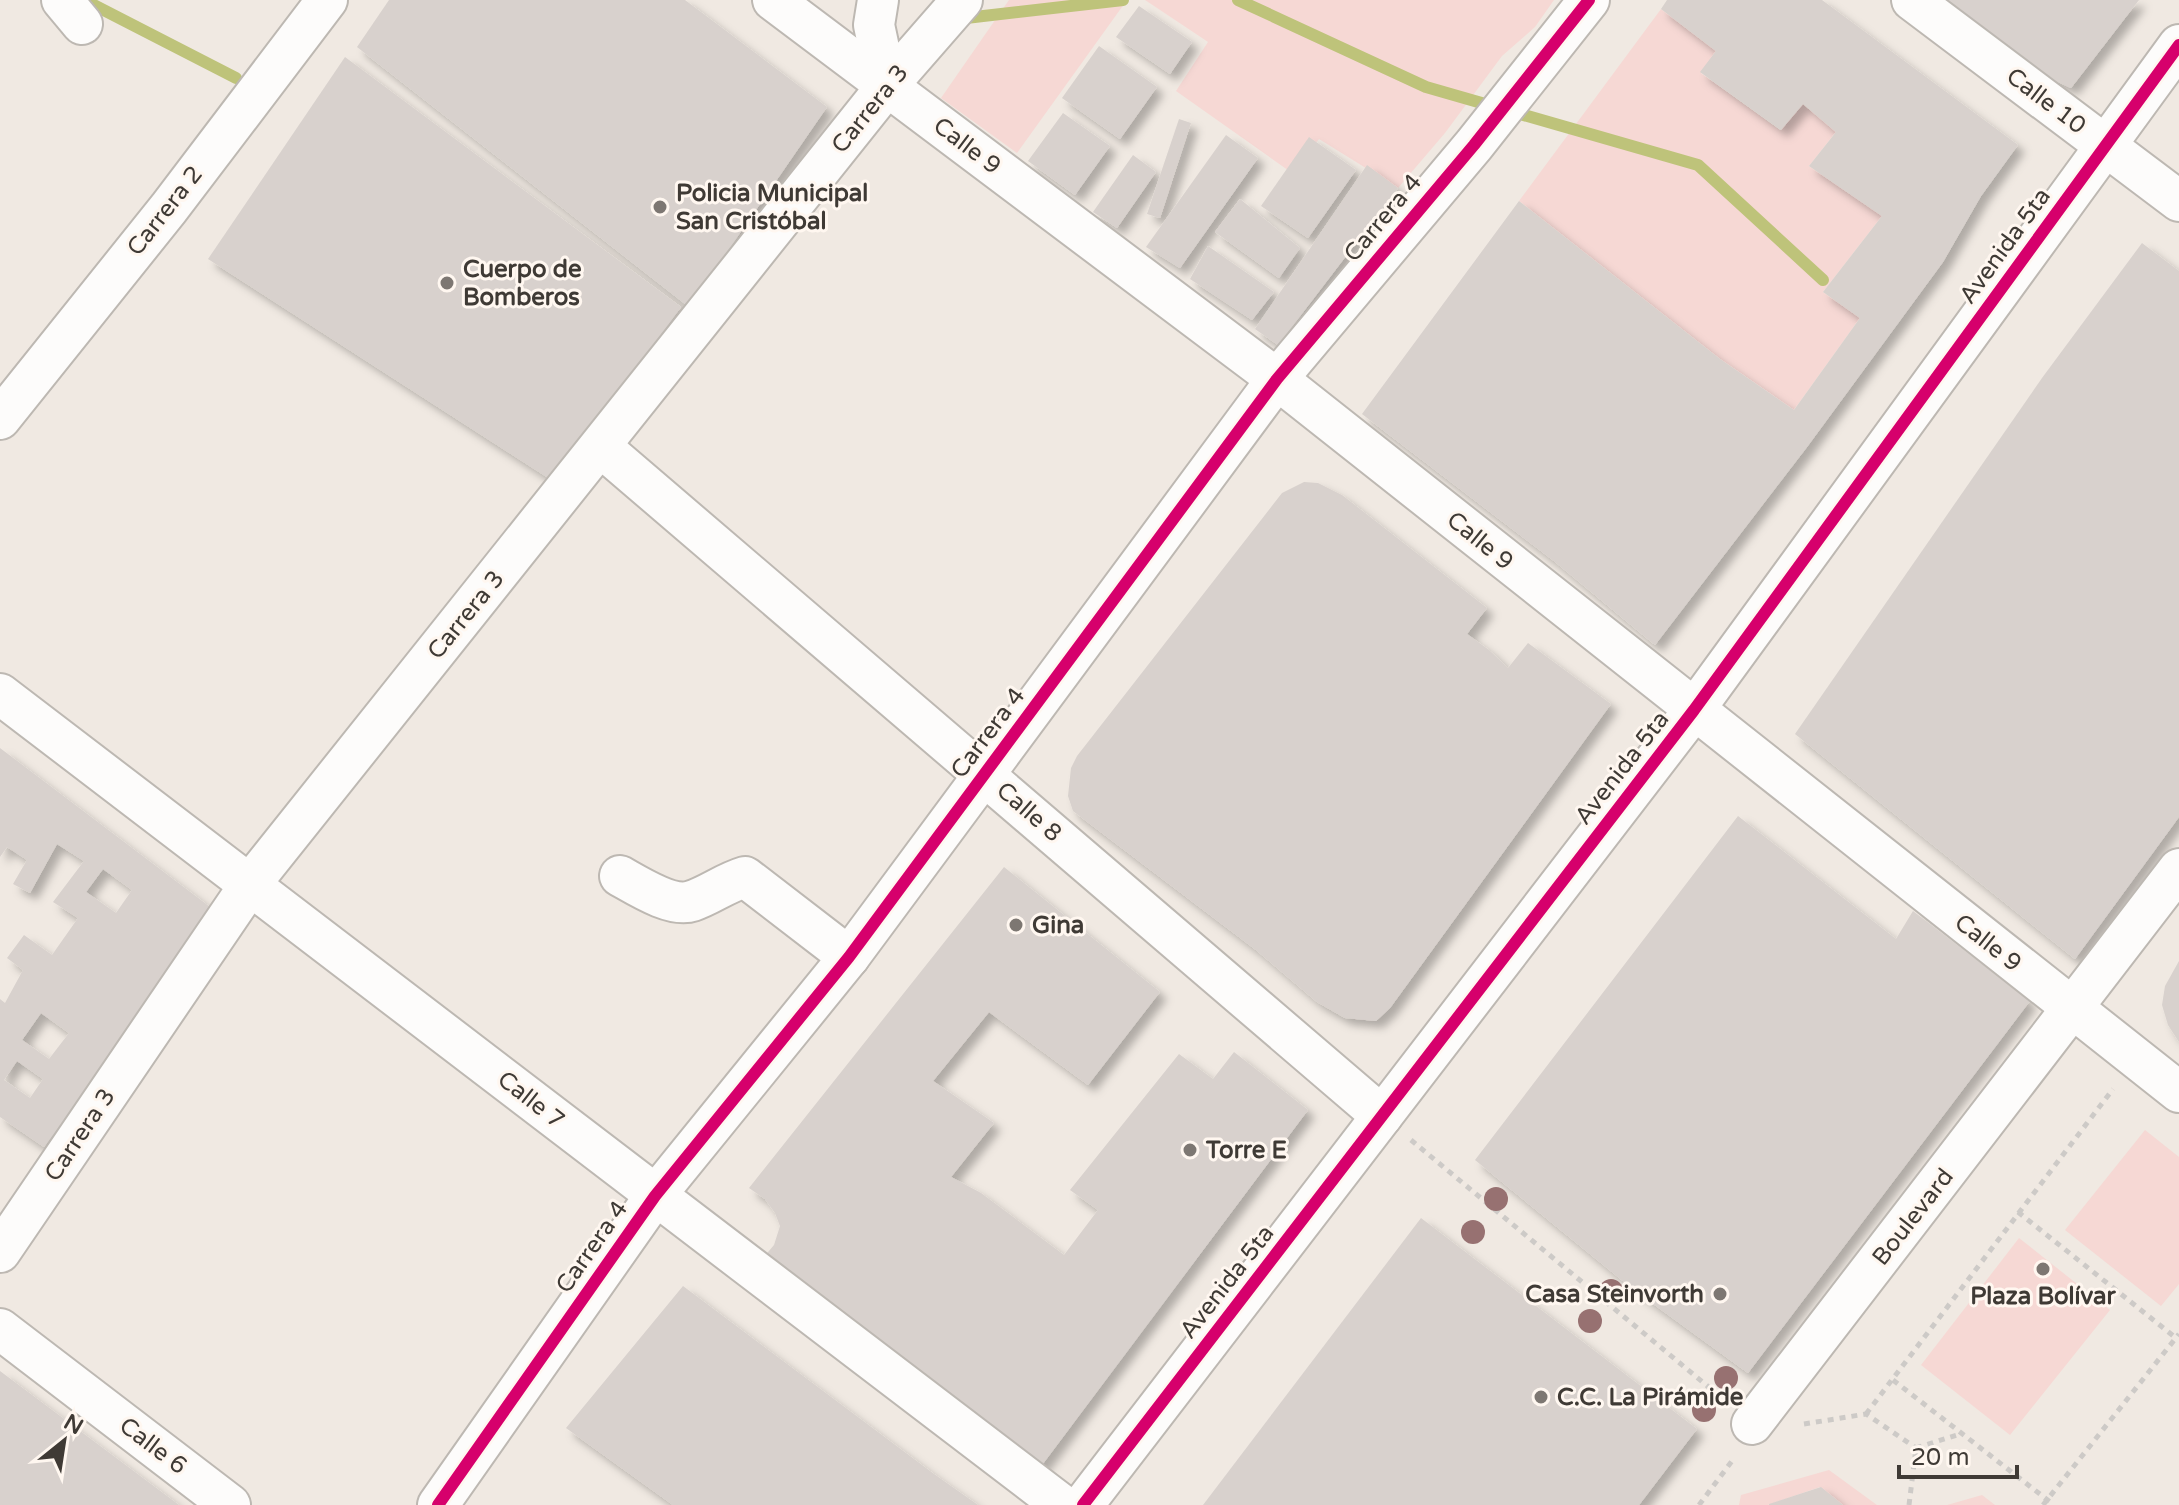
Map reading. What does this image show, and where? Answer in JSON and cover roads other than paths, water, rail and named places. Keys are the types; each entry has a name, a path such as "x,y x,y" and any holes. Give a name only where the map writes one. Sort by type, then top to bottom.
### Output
{"street":[{"name":"Carrera 2","path":"0,419 169,208 327,0"},
{"name":"Calle 9","path":"773,0 1277,379 2179,1092"},
{"path":"878,0 874,25 887,86"},
{"name":"Carrera 3","path":"0,1252 251,883 887,86 962,0"},
{"name":"Carrera 4","path":"438,1505 655,1196 849,957 1277,379 1474,145 1589,0"},
{"name":"Calle 10","path":"1912,0 2179,201"},
{"name":"Avenida 5ta","path":"1083,1505 1694,710 2179,45"},
{"name":"Calle 8","path":"601,447 1382,1116"},
{"name":"Calle 7","path":"0,694 1062,1505"},
{"name":"Boulevard","path":"1748,1440 2179,869"},
{"path":"620,876 662,898 688,903 727,882 745,877 849,957"},
{"name":"Calle 6","path":"0,1329 230,1505"}],"waterway":[{"path":"84,0 236,78"},
{"path":"966,18 1123,0"},
{"path":"1238,0 1426,87 1698,165 1823,280"}],"place":[{"name":"Policia Municipal San Cristóbal","path":"660,207"},
{"name":"Cuerpo de Bomberos","path":"447,283"},
{"name":"Gina","path":"1016,925"},
{"name":"Torre E","path":"1190,1150"},
{"name":"Plaza Bolívar","path":"2043,1269"},
{"name":"Casa Steinvorth","path":"1720,1294"},
{"name":"C.C. La Pirámide","path":"1541,1397"}]}
